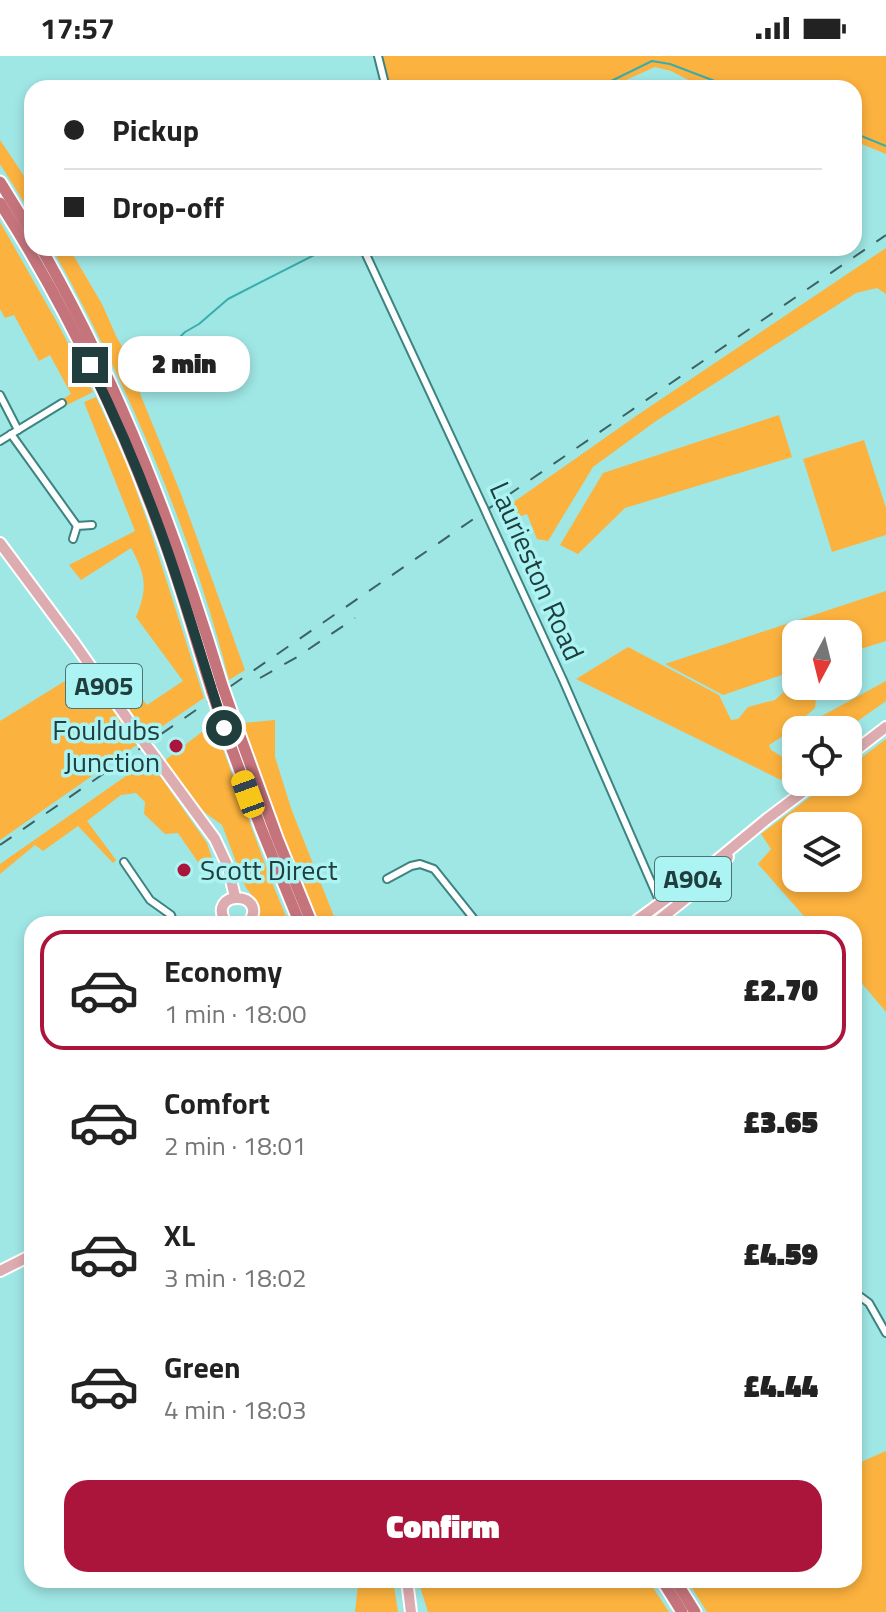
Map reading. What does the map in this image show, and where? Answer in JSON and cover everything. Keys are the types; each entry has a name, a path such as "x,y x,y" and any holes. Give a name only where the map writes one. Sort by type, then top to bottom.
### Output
{"highway":[{"path":"0,182 24,221"},
{"path":"0,203 24,245"},
{"path":"31,256 64,314 119,426 217,688 261,828 297,916"},
{"path":"45,256 106,371 141,451 183,562 217,688"},
{"path":"230,726 309,916"},
{"path":"667,1588 682,1612"},
{"path":"681,1588 696,1612"}],"main road":[{"name":"A905","path":"0,543 215,839 228,867 235,897"},
{"path":"862,745 886,727"},
{"name":"A904","path":"643,916 796,796"},
{"name":"A904","path":"664,916 710,879 751,832"},
{"path":"222,916 224,905 235,897 245,899 252,908 253,916"},
{"path":"0,1271 24,1259"},
{"path":"408,1588 413,1612"}],"street":[{"path":"378,56 384,80"},
{"name":"Laurieston Road","path":"367,256 564,683 658,898 670,911"},
{"path":"0,395 15,432 77,526"},
{"path":"0,441 62,403"},
{"path":"77,526 92,525"},
{"path":"73,539 77,526"},
{"path":"124,862 150,900 171,916"},
{"path":"387,879 420,864 434,869 472,916"},
{"path":"862,1298 869,1303 886,1333"}],"shaded area":[{"path":"383,56 886,56 886,154 862,144 862,80 688,80 655,67 626,80 389,80"},
{"path":"0,140 24,176 24,202 0,164"},
{"path":"0,222 93,392 67,405 63,399 71,394 50,355 39,361 14,315 5,318 0,309"},
{"path":"886,248 886,294 877,288 856,293 656,421 593,467 548,541 537,539 527,514 504,522 498,513"},
{"path":"56,256 74,256 133,365 129,376 136,378 245,670 229,680 214,624 176,513 131,404"},
{"path":"96,397 127,465 149,526 204,698 148,736 105,678 111,674 126,678 147,705 183,681 136,617 144,582 136,558 131,548 81,580 69,565 135,531 84,402"},
{"path":"779,415 792,457 625,508 578,554 560,545 603,473"},
{"path":"864,440 886,508 886,535 832,552 803,459"},
{"path":"886,591 886,641 862,649 862,620 798,620"},
{"path":"782,625 782,675 723,695 665,664"},
{"path":"628,647 719,695 731,720 738,719 748,707 775,700 782,694 782,700 816,700 815,708 806,716 782,716 782,737 769,745 782,757 781,780 576,679"},
{"path":"83,670 138,744 0,840 0,721"},
{"path":"886,681 886,701 862,718 822,716 851,700 862,700 862,694"},
{"path":"275,720 275,757 292,811 334,916 314,916 277,825 243,723"},
{"path":"216,730 286,916 259,916 222,825 204,812 164,761 203,731"},
{"path":"886,739 886,1012 862,984 862,916 804,916 783,892 862,892 862,812 790,812 811,796 862,796 862,757"},
{"path":"136,769 160,776 207,843 214,865 212,874 204,871 178,833 165,834 144,814 145,802 136,793 121,795 87,821 116,860 113,863 78,826 43,851 35,845 0,874 0,864"},
{"path":"782,818 782,891 758,864 771,849 761,834"},
{"path":"886,1451 886,1612 707,1612 692,1588 862,1588 862,1462"},
{"path":"358,1588 394,1588 398,1612 355,1612"},
{"path":"420,1588 653,1588 669,1612 428,1612"}],"waterway":[{"path":"613,80 652,61 670,64 712,80"},
{"path":"862,136 886,146"},
{"path":"144,388 171,346 185,332 228,299 312,256"}],"railway":[{"path":"862,252 886,235"},
{"path":"0,845 855,256"},
{"path":"260,678 355,618"}],"place":[{"name":"Fouldubs Junction","path":"176,746"},
{"name":"Scott Direct","path":"184,870"}],"route":[{"path":"90,365 119,426 169,554 224,728"}]}
